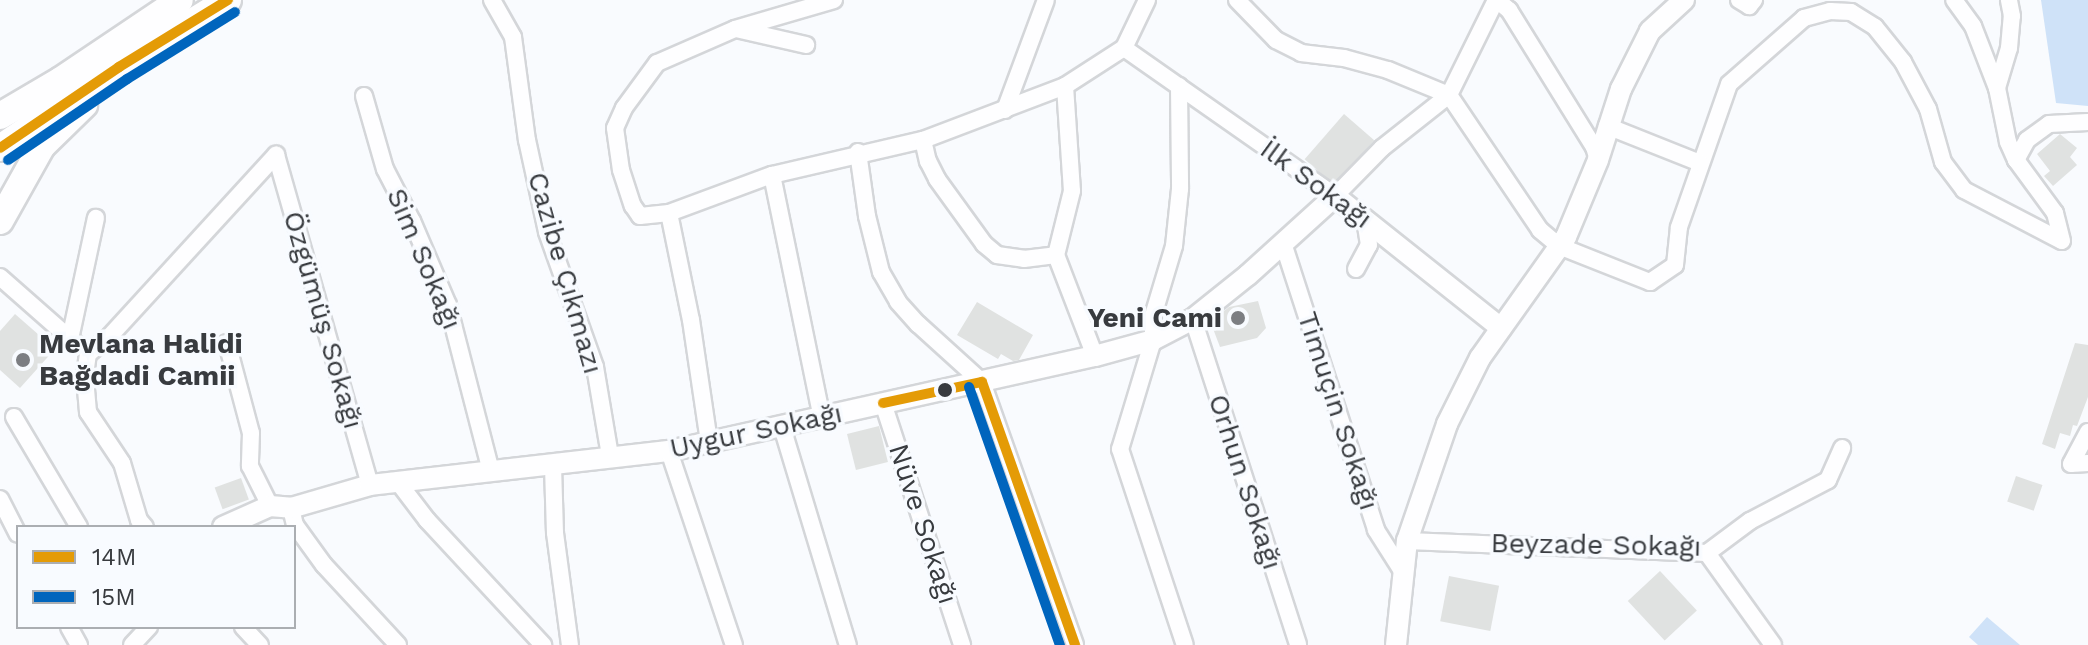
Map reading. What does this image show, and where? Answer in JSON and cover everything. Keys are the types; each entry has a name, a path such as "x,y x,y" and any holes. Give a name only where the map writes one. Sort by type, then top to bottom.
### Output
{"main road":[{"path":"0,116 61,80 180,0"},
{"path":"0,148 119,67 228,0"},
{"path":"0,221 42,146 119,67"}],"street":[{"name":"Cazibe Çıkmazı","path":"492,0 513,37 527,140 547,232 595,367 610,456"},
{"path":"834,0 735,29 657,63 624,108 615,128 621,170 633,206 640,216 669,213 772,175 858,152 923,140 1065,86 1124,48 1147,0"},
{"path":"1005,110 1046,0"},
{"path":"1237,0 1276,40 1301,53 1344,58 1388,70 1449,95 1540,230 1559,246 1650,282 1675,265 1679,227 1729,84 1804,18 1830,11 1851,12 1875,27 1903,62 1928,109 1943,162 1964,190 2062,241 2055,213 2016,160 2008,142 1997,88 1973,26 1954,0"},
{"path":"1335,196 1382,148 1449,95 1496,0 1509,10 1594,147 1598,160"},
{"path":"1396,645 1407,541 1447,424 1480,358 1559,246 1598,160 1607,126 1650,31 1684,0"},
{"path":"1739,0 1749,6 1754,0"},
{"path":"1997,88 2009,48 2012,16 2009,0"},
{"path":"735,29 806,45"},
{"name":"İlk Sokağı","path":"1124,48 1335,196 1501,328"},
{"path":"1065,86 1072,191 1056,255 1095,356"},
{"path":"1179,86 1180,189 1174,246 1153,316 1153,340 1120,449 1185,645"},
{"name":"Sim Sokağı","path":"364,96 385,169 412,221 448,305 491,471"},
{"path":"2016,160 2027,140 2049,124 2088,122"},
{"path":"1607,126 1700,163"},
{"path":"923,140 937,179 984,244 997,255 1024,259 1056,255"},
{"path":"858,152 867,216 881,272 898,302 918,324 982,382 1075,645"},
{"name":"Özgümüş Sokağı","path":"88,354 110,336 276,155 370,485"},
{"path":"772,175 822,418"},
{"name":"Uygur Sokağı","path":"227,525 270,506 291,508 370,485 669,451 982,382 1153,340 1193,319 1335,196"},
{"path":"669,213 691,320 709,442"},
{"path":"70,339 96,218"},
{"path":"1356,269 1369,245 1365,219"},
{"name":"Timuçin Sokağı","path":"1283,243 1376,530 1404,574"},
{"path":"1,279 88,354 85,375 88,412 122,463 139,520 143,525"},
{"name":"Orhun Sokağı","path":"1193,319 1298,645"},
{"path":"227,343 251,433 250,466 270,506"},
{"name":"Nüve Sokağı","path":"883,403 962,645"},
{"path":"14,417 78,525"},
{"path":"782,427 848,645"},
{"path":"2088,432 2071,464 2088,463"},
{"name":"Beyzade Sokağı","path":"1407,541 1707,553 1750,521 1828,480 1842,448"},
{"path":"669,451 734,645"},
{"path":"553,466 558,562 570,645"},
{"path":"398,482 427,520 543,645"},
{"path":"0,499 16,530"},
{"path":"291,508 295,525"},
{"path":"296,526 324,565 398,645"},
{"path":"1707,553 1773,645"},
{"path":"245,629 260,645"}],"shaded area":[{"path":"2041,0 2088,0 2088,106 2056,103"},
{"path":"1987,617 2020,645 1978,645 1969,637"}],"building":[{"path":"1344,114 1374,140 1335,186 1305,159"},
{"path":"2060,134 2077,148 2070,157 2077,165 2053,186 2044,176 2050,171 2037,154"},
{"name":"Yeni Cami","path":"1258,301 1266,328 1257,338 1220,347 1212,326 1214,319 1229,307"},
{"path":"977,302 1033,335 1019,360 1013,361 1001,354 998,359 957,335"},
{"name":"Mevlana Halidi Bağdadi Camii","path":"15,314 55,349 20,388 0,370 0,331"},
{"path":"2075,343 2088,345 2088,397 2077,426 2073,425 2070,436 2060,433 2055,449 2042,444"},
{"path":"879,426 888,462 856,470 847,434"},
{"path":"2016,476 2042,485 2034,511 2007,502"},
{"path":"241,478 249,500 223,509 215,488"},
{"path":"1660,571 1697,610 1665,641 1628,601"},
{"path":"1449,576 1499,586 1490,631 1440,621"}],"transit line":[{"name":"14M","path":"0,148 119,67 228,0"},
{"name":"15M","path":"8,160 127,79 235,12"},
{"name":"14M","path":"982,382 1075,645"},
{"name":"14M","path":"883,403 982,382"},
{"name":"15M","path":"969,387 1060,645"}],"place":[{"name":"Yeni Cami","path":"1238,318"},
{"name":"Mevlana Halidi Bağdadi Camii","path":"23,360"}]}
